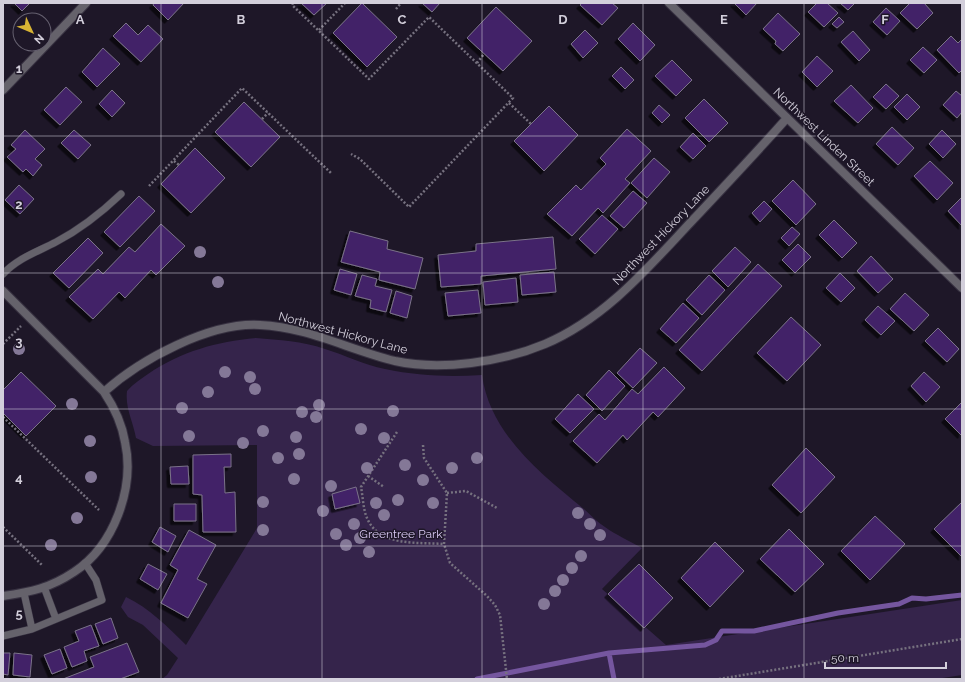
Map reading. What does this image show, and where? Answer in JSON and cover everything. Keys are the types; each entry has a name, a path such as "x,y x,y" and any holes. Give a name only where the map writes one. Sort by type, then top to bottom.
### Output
{"street":[{"path":"3,90 86,3"},
{"name":"Northwest Linden Street","path":"669,3 962,288"},
{"name":"Northwest Hickory Lane","path":"104,392 120,377 162,352 199,335 238,326 258,324 288,329 316,336 395,361 425,366 463,364 518,354 545,344 593,317 635,281 787,118"},
{"path":"3,290 104,392 112,404 126,443 127,478 123,499 114,523 104,542 85,563 76,571 44,587 24,593 3,596"}],"lane":[{"path":"3,274 25,256 56,242 95,219 121,194"},
{"path":"3,636 32,629 102,600 96,580 85,563"},
{"path":"44,587 56,619"},
{"path":"24,593 32,629"}],"path":[{"path":"293,3 292,5 369,79 429,17 513,98 409,206 360,159 351,154"},
{"path":"319,30 345,3"},
{"path":"396,9 401,3"},
{"path":"477,63 484,54"},
{"path":"150,186 242,88 332,174"},
{"path":"509,103 531,124"},
{"path":"262,119 268,113"},
{"path":"174,161 179,165"},
{"path":"3,344 30,317"},
{"path":"3,417 7,419 98,510"},
{"path":"397,432 361,487 364,509 369,522 384,538 444,544"},
{"path":"423,445 424,458 447,493 444,544 450,563 496,605 500,614 507,679"},
{"path":"368,476 384,487"},
{"path":"447,493 466,491 497,508"},
{"path":"3,527 43,566"},
{"path":"720,679 962,639"}],"green space":[{"name":"Greentree Park","path":"256,338 308,344 370,365 409,373 458,376 482,375 487,396 495,416 506,434 520,451 551,482 599,523 642,548 602,589 666,645 962,600 962,675 936,679 162,679 167,675 178,658 143,625 128,617 121,607 126,597 134,601 158,618 186,645 257,528 257,445 153,446 136,438 128,409 127,391 148,374 174,359 213,345"}],"building":[{"path":"14,3 30,3 22,11"},
{"path":"154,3 184,3 168,20 153,5"},
{"path":"301,3 327,3 314,15"},
{"path":"362,3 397,37 367,67 333,33"},
{"path":"422,3 440,3 432,12"},
{"path":"582,3 612,3 618,8 602,25 580,5"},
{"path":"734,3 757,3 746,15"},
{"path":"817,3 827,3 838,13 824,27 808,12"},
{"path":"840,3 855,3 848,10"},
{"path":"910,3 924,3 933,13 917,29 900,13"},
{"path":"496,7 532,41 503,71 467,38"},
{"path":"886,8 900,21 887,35 873,22"},
{"path":"778,13 800,34 783,51 775,44 776,41 763,29"},
{"path":"839,17 844,22 837,28 832,24"},
{"path":"126,23 138,35 148,25 163,39 141,62 113,36"},
{"path":"633,23 655,45 640,61 618,39"},
{"path":"585,30 598,43 583,58 571,44"},
{"path":"853,31 870,50 859,61 841,42"},
{"path":"951,36 958,43 961,40 962,42 962,70 959,73 937,50"},
{"path":"923,47 937,60 924,73 910,60"},
{"path":"103,48 120,64 97,87 82,72"},
{"path":"817,56 833,71 817,87 802,72"},
{"path":"672,60 692,80 676,96 655,76"},
{"path":"621,67 634,80 625,89 612,76"},
{"path":"886,84 899,96 886,109 873,97"},
{"path":"851,85 873,108 858,123 834,101"},
{"path":"66,87 82,102 60,125 44,110"},
{"path":"112,90 125,103 112,117 99,104"},
{"path":"956,91 962,96 962,112 957,118 943,105"},
{"path":"907,94 920,107 907,120 894,107"},
{"path":"704,99 728,123 709,142 685,118"},
{"path":"244,102 280,137 251,167 215,132"},
{"path":"659,105 670,115 662,123 652,113"},
{"path":"549,106 578,135 544,171 514,141"},
{"path":"892,127 914,148 898,165 876,144"},
{"path":"627,129 651,151 625,179 630,183 603,213 598,208 572,236 547,214 576,185 581,190 606,164 600,158"},
{"path":"25,130 45,149 35,159 42,165 33,176 26,169 23,172 7,157 16,149 11,145"},
{"path":"74,130 91,145 78,159 61,143"},
{"path":"942,130 956,144 943,158 929,144"},
{"path":"693,133 706,146 693,159 680,147"},
{"path":"195,148 225,178 191,213 161,184"},
{"path":"654,158 670,172 647,198 631,183"},
{"path":"930,161 953,183 937,200 914,176"},
{"path":"793,180 816,204 796,225 772,201"},
{"path":"19,185 34,199 20,214 5,200"},
{"path":"633,191 647,203 624,228 610,216"},
{"path":"139,196 155,211 120,247 104,232"},
{"path":"962,197 962,226 948,211"},
{"path":"764,201 772,209 760,222 752,213"},
{"path":"602,215 618,229 595,254 579,239"},
{"path":"834,220 857,243 842,258 819,235"},
{"path":"161,224 185,246 156,275 151,270 125,298 119,292 93,319 69,297 98,269 103,274 129,247 135,252"},
{"path":"792,227 800,234 789,246 781,238"},
{"path":"350,231 388,241 387,249 423,258 415,289 379,280 380,272 341,262"},
{"path":"553,237 556,269 481,276 481,284 441,287 438,255 476,251 476,244"},
{"path":"88,238 103,253 69,288 53,273"},
{"path":"798,244 811,257 795,273 782,260"},
{"path":"735,247 751,262 728,287 712,271"},
{"path":"871,256 893,279 878,293 857,271"},
{"path":"758,264 782,286 702,371 679,350"},
{"path":"340,269 357,274 351,295 334,290"},
{"path":"554,272 556,292 522,295 520,275"},
{"path":"840,273 855,288 841,302 826,288"},
{"path":"362,275 377,279 375,286 392,290 386,312 370,308 371,300 355,296"},
{"path":"709,275 725,290 702,315 686,300"},
{"path":"516,278 518,302 485,305 483,282"},
{"path":"478,290 481,313 448,316 445,293"},
{"path":"396,291 412,296 407,318 390,313"},
{"path":"905,293 929,315 914,331 890,309"},
{"path":"683,303 699,318 676,343 660,329"},
{"path":"878,306 895,321 881,335 865,320"},
{"path":"791,317 821,345 787,381 757,353"},
{"path":"938,328 959,349 947,362 925,341"},
{"path":"640,348 657,363 633,388 617,373"},
{"path":"664,367 685,388 658,417 653,412 627,440 623,435 597,463 573,441 599,414 605,420 632,389 638,394"},
{"path":"609,370 625,386 602,411 586,395"},
{"path":"21,372 56,406 26,436 3,413 3,390"},
{"path":"924,372 940,387 926,402 911,386"},
{"path":"578,394 594,409 570,433 555,419"},
{"path":"962,402 962,434 961,435 945,419"},
{"path":"806,448 835,477 801,513 772,485"},
{"path":"231,454 231,467 224,467 225,493 235,492 236,532 203,532 202,495 193,494 193,455"},
{"path":"188,466 189,484 171,484 170,467"},
{"path":"356,487 360,503 335,509 332,494"},
{"path":"962,502 962,557 934,529"},
{"path":"174,504 196,504 196,521 174,521"},
{"path":"875,516 905,544 870,580 841,551"},
{"path":"160,527 176,536 168,552 152,542"},
{"path":"789,529 824,564 795,592 760,559"},
{"path":"189,530 216,545 197,579 207,584 188,618 161,603 178,570 170,565"},
{"path":"715,542 744,571 710,607 681,578"},
{"path":"148,564 167,574 158,590 140,579"},
{"path":"639,564 673,598 644,628 608,594"},
{"path":"111,618 118,638 103,644 95,624"},
{"path":"91,625 99,646 84,651 87,661 72,667 64,647 79,641 75,631"},
{"path":"127,643 139,672 120,679 63,679 94,667 90,657"},
{"path":"60,649 67,668 52,674 44,655"},
{"path":"3,653 10,653 8,675 3,674"},
{"path":"14,653 32,655 30,677 13,675"}],"waterway":[{"path":"477,679 609,653 705,645 716,640 722,631 754,631 838,613 899,604 912,598 926,599 962,595"},
{"path":"609,653 614,679"}]}
